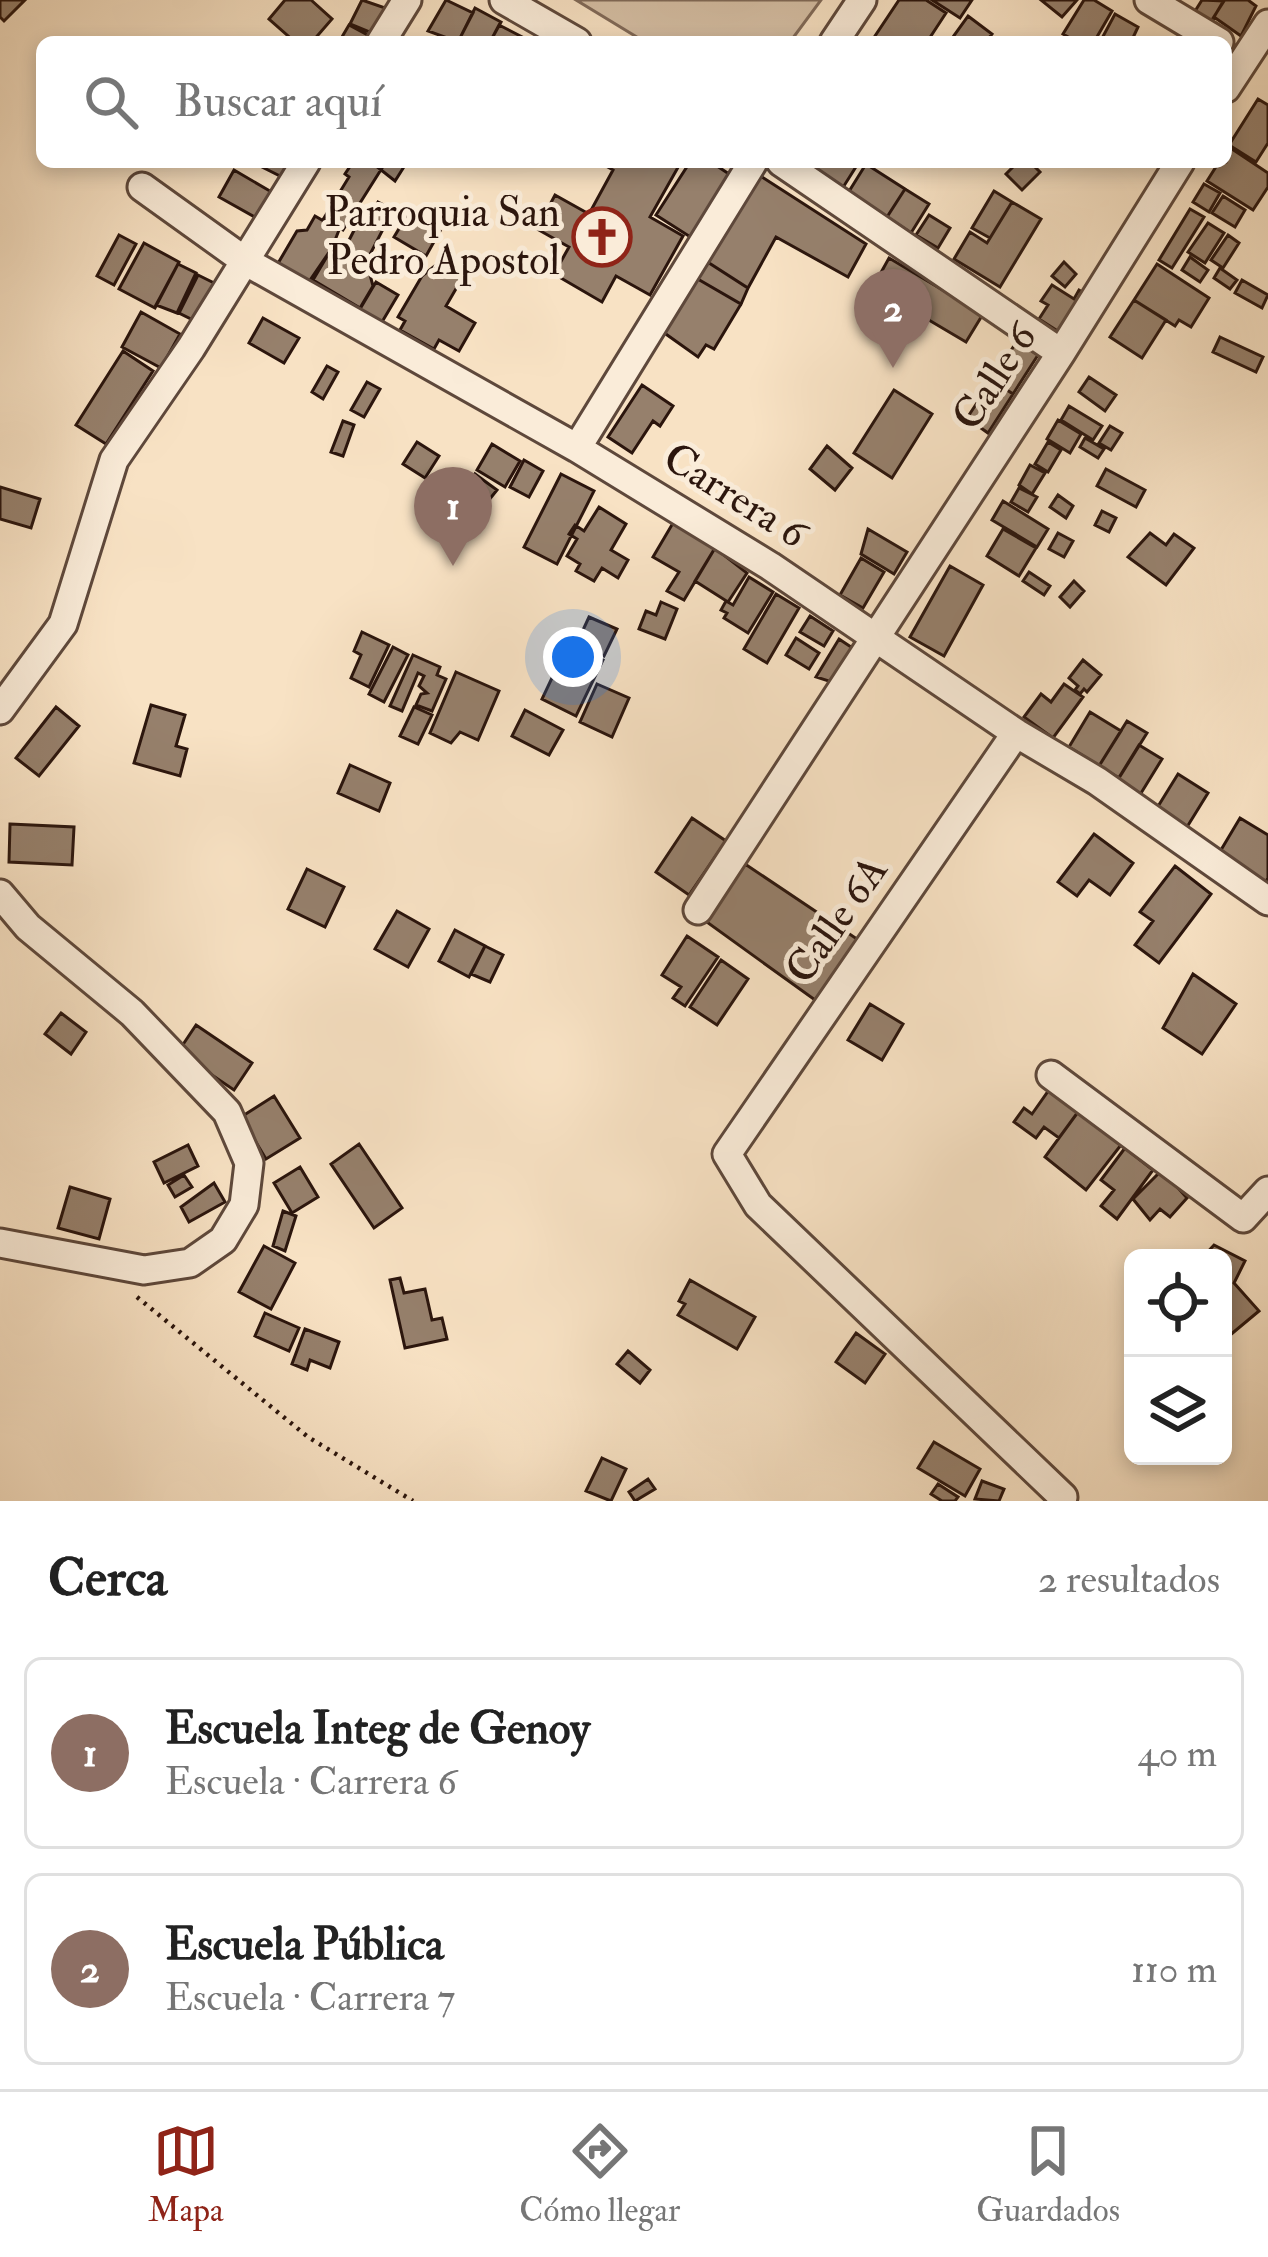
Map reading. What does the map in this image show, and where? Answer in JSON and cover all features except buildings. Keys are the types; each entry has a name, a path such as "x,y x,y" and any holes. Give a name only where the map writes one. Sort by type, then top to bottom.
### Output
{"street":[{"path":"384,36 406,0"},
{"path":"505,0 567,36"},
{"path":"838,36 862,0"},
{"path":"1149,0 1210,36"},
{"path":"1240,54 1268,24"},
{"path":"0,710 63,624 114,460 302,168"},
{"path":"578,448 749,168"},
{"path":"791,168 1061,353"},
{"name":"Calle 6","path":"698,910 1176,168"},
{"name":"Carrera 6","path":"142,187 245,260 578,448 878,636 1268,901"},
{"name":"Calle 6A","path":"1016,733 727,1154 758,1205 1063,1497"},
{"path":"0,894 28,927 133,1013 227,1112 249,1162 244,1205 224,1240 190,1263 144,1270 0,1243"},
{"path":"1051,1075 1243,1218 1268,1191"}],"path":[{"path":"127,1289 308,1437 413,1501"}],"shaded area":[{"path":"576,0 821,0 794,36 635,36"}],"place":[{"name":"Parroquia San Pedro Apostol","path":"602,237"},
{"name":"Escuela Pública","path":"893,368"},
{"name":"Escuela Integ de Genoy","path":"453,566"}]}
